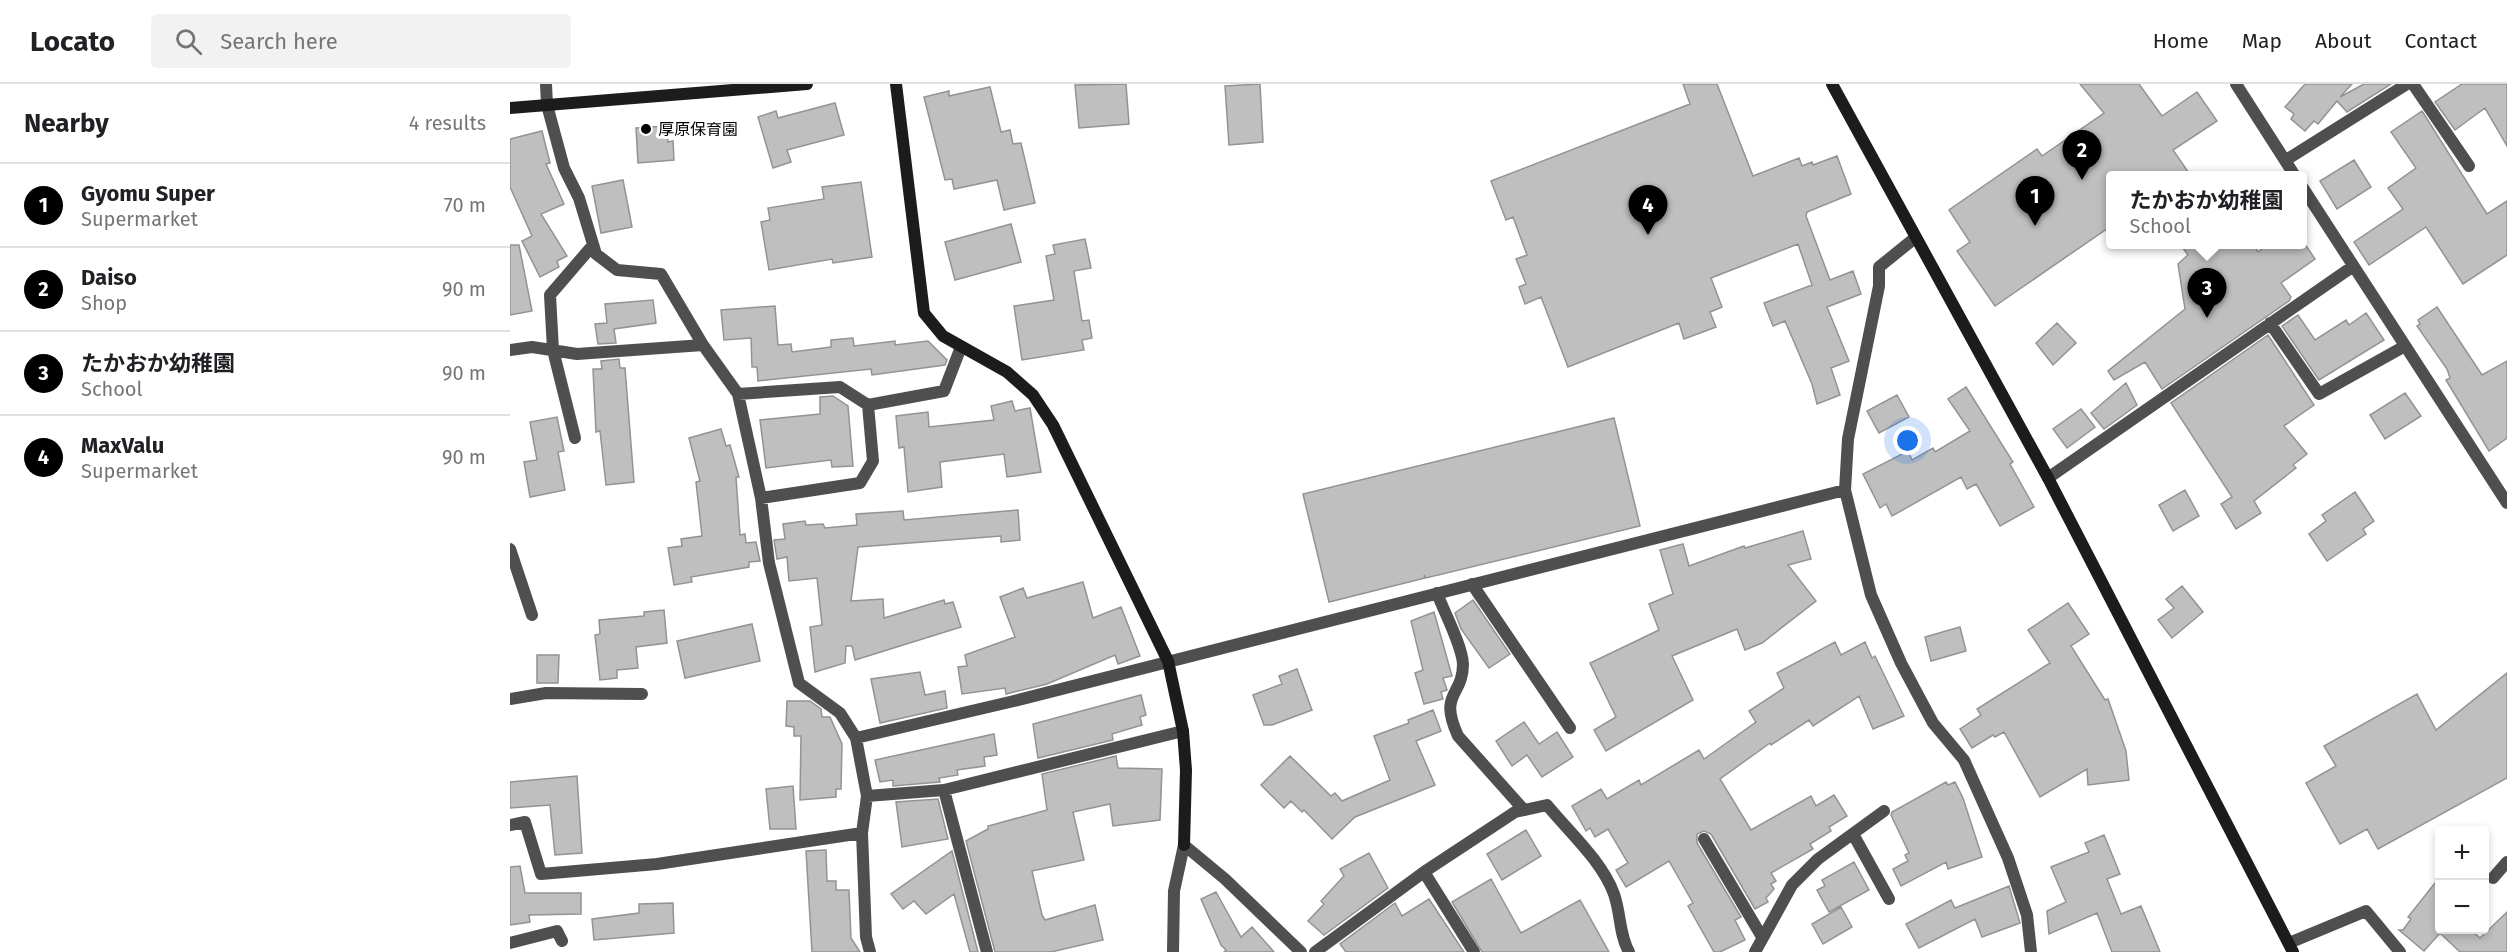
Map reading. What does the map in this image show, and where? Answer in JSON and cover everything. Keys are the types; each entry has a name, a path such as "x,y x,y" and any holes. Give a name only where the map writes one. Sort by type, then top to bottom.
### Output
{"street":[{"path":"546,84 547,105 564,168 579,198 596,254 617,270 661,274 703,345 738,394 761,498 769,563 799,683 840,712 856,738 867,796 862,834 866,937 870,952"},
{"path":"510,108 807,84"},
{"path":"896,84 924,313 943,336 1007,372 1033,395 1053,425 1168,661 1183,731 1186,770 1184,844 1174,891 1173,952"},
{"path":"1832,84 2048,478 2291,948 2366,911 2400,952"},
{"path":"2236,84 2292,171"},
{"path":"2286,160 2407,84"},
{"path":"2413,84 2469,166"},
{"path":"2307,194 2507,503"},
{"path":"1916,238 1879,267 1879,286 1848,439 1845,490 1871,595 1901,663 1933,723 1964,760 2008,858 2027,915 2031,952"},
{"path":"575,438 553,350 550,295 593,245"},
{"path":"2048,478 2352,267"},
{"path":"2270,323 2319,394 2405,346"},
{"path":"510,350 532,347 577,354 703,345"},
{"path":"738,394 840,387 868,405 945,391 961,347"},
{"path":"761,498 860,483 873,461 868,405"},
{"path":"856,738 1845,490"},
{"path":"510,549 532,615"},
{"path":"1472,584 1570,728"},
{"path":"1437,592 1463,661 1462,673 1449,705 1451,721 1458,736 1524,810"},
{"path":"510,699 546,693 642,694"},
{"path":"867,796 944,790 1183,731"},
{"path":"944,790 987,952"},
{"path":"1315,952 1424,872 1515,812 1547,806 1595,863 1614,893 1622,939 1629,952"},
{"path":"1755,952 1792,885 1818,860 1884,811"},
{"path":"510,825 525,822 541,873 657,864 862,834"},
{"path":"1853,834 1889,899"},
{"path":"1704,838 1762,937"},
{"path":"1184,844 1225,879 1301,952"},
{"path":"2493,878 2507,862"},
{"path":"1424,872 1474,952"},
{"path":"510,943 557,931 562,941"}],"building":[{"path":"1126,84 1129,124 1079,128 1075,85"},
{"path":"1260,84 1263,142 1229,145 1225,86"},
{"path":"1683,84 1717,84 1753,176 1799,158 1802,166 1812,162 1813,165 1837,156 1851,194 1807,212 1806,216 1830,280 1853,271 1861,294 1827,307 1849,361 1831,368 1840,395 1817,404 1812,384 1785,321 1773,326 1764,303 1812,285 1798,244 1711,278 1722,307 1710,312 1716,327 1684,339 1679,323 1568,367 1541,297 1525,304 1519,287 1526,284 1516,259 1527,255 1513,217 1506,220 1491,181 1690,104"},
{"path":"2080,84 2139,84 2162,116 2197,92 2217,121 2173,150 2188,171 2106,171 2106,229 1995,306 1957,251 1970,242 1949,210 2037,149 2042,156 2104,113"},
{"path":"2305,84 2352,84 2340,97 2364,84 2391,84 2347,112 2337,101 2318,124 2314,121 2305,131 2291,119 2294,114 2285,107"},
{"path":"2462,84 2507,84 2507,146 2485,108 2455,130 2435,102"},
{"path":"990,87 1001,132 1010,130 1013,144 1021,143 1035,203 1004,210 997,180 954,189 952,179 945,180 924,97 949,91 949,96"},
{"path":"835,103 844,135 787,150 791,162 773,168 758,117 776,111 778,118"},
{"path":"2422,111 2487,214 2507,201 2507,255 2463,284 2426,227 2369,265 2354,242 2403,209 2388,188 2416,168 2391,132"},
{"path":"667,126 668,142 673,141 674,160 638,163 636,128"},
{"path":"542,131 550,163 546,164 564,204 541,214 567,256 557,261 559,267 540,277 522,241 532,236 510,187 510,139"},
{"path":"2354,160 2371,187 2337,209 2320,181"},
{"path":"623,180 632,227 601,233 592,186"},
{"path":"861,182 872,257 833,263 832,259 769,270 761,222 770,220 768,208 824,199 822,187"},
{"path":"1011,224 1021,262 955,280 945,242"},
{"path":"1085,239 1091,268 1074,271 1082,321 1089,320 1092,338 1082,340 1084,350 1022,360 1014,306 1054,300 1046,256 1055,254 1053,245"},
{"path":"510,245 519,245 532,311 510,315"},
{"path":"2307,247 2315,259 2281,283 2291,297 2289,301 2162,389 2145,362 2114,380 2108,371 2185,309 2178,264 2188,255 2184,249 2256,249 2258,252 2262,249 2307,249"},
{"path":"653,300 656,323 614,329 616,343 598,344 595,324 607,323 605,304"},
{"path":"775,306 778,345 791,344 792,352 831,347 831,340 853,338 854,346 895,341 895,345 928,341 947,360 945,365 872,375 871,369 758,381 757,367 752,367 751,338 724,340 721,310"},
{"path":"2437,307 2482,375 2507,361 2507,438 2489,451 2446,380 2450,378 2447,369 2417,326 2420,324 2418,320"},
{"path":"2366,313 2384,340 2319,380 2282,326 2298,315 2315,340 2346,320 2349,325"},
{"path":"2057,323 2076,343 2053,365 2036,343"},
{"path":"2268,335 2314,405 2284,426 2307,454 2293,465 2296,468 2254,501 2261,513 2236,529 2221,504 2232,497 2171,403"},
{"path":"619,359 620,368 625,368 634,482 606,485 600,431 596,432 593,369 602,369 601,361"},
{"path":"2126,383 2137,405 2104,429 2091,413"},
{"path":"1966,387 2013,462 2010,464 2034,507 2000,526 1976,484 1967,489 1961,477 1892,516 1886,504 1880,508 1863,474 1908,451 1912,460 1933,448 1935,452 1970,431 1948,399"},
{"path":"2405,393 2421,416 2385,439 2370,415"},
{"path":"1897,395 1909,417 1879,433 1867,411"},
{"path":"833,396 848,406 853,466 832,467 831,460 766,468 760,420 820,414 820,397"},
{"path":"1012,401 1015,411 1030,408 1041,472 1007,477 1004,454 940,462 942,487 908,492 904,447 899,448 896,416 928,412 929,427 994,420 991,406"},
{"path":"2081,409 2095,427 2067,448 2053,429"},
{"path":"557,417 564,451 558,452 565,490 530,497 524,462 537,460 530,422"},
{"path":"1614,418 1640,526 1426,578 1424,575 1425,578 1329,602 1303,494"},
{"path":"721,429 726,446 730,445 739,477 736,477 740,535 745,534 746,543 756,542 760,561 749,562 749,567 691,577 692,582 674,585 668,548 682,546 681,539 702,536 696,482 700,481 689,438"},
{"path":"2185,490 2199,516 2173,531 2159,505"},
{"path":"2355,492 2374,521 2363,529 2366,534 2327,561 2309,534 2326,521 2322,515"},
{"path":"1018,510 1020,540 1001,542 1001,536 858,547 851,601 883,599 884,618 944,600 945,604 953,602 961,627 855,660 852,646 846,646 845,663 815,672 810,627 822,625 817,578 789,581 787,557 777,559 774,540 785,539 783,524 805,521 806,525 823,524 825,528 857,525 856,514 903,511 904,520"},
{"path":"1803,531 1811,559 1788,565 1816,601 1762,643 1745,650 1737,629 1672,656 1693,700 1606,751 1594,730 1616,717 1590,663 1659,630 1649,604 1673,594 1660,550 1683,544 1689,566 1744,546 1745,548"},
{"path":"1083,582 1093,618 1121,607 1140,656 1118,664 1115,655 1047,684 1006,694 1005,688 962,694 958,667 967,666 965,655 1015,637 1000,597 1023,588 1027,598"},
{"path":"2182,586 2203,612 2172,638 2158,620 2174,608 2166,599"},
{"path":"1473,600 1510,654 1489,668 1461,629 1455,613"},
{"path":"2068,603 2089,634 2071,646 2105,700 2108,699 2126,751 2129,780 2088,785 2087,769 2040,797 2004,732 1995,737 1993,735 1972,748 1960,729 1981,715 1977,709 2050,663 2028,630"},
{"path":"664,610 667,643 636,647 638,668 617,670 617,678 600,680 595,635 600,634 599,620 644,616 644,612"},
{"path":"1434,612 1452,676 1443,678 1447,690 1441,692 1443,699 1424,704 1415,673 1423,670 1411,621"},
{"path":"752,624 760,661 685,678 677,641"},
{"path":"1960,627 1966,651 1931,661 1925,637"},
{"path":"1835,642 1841,655 1865,642 1872,658 1875,656 1904,716 1873,729 1859,696 1813,726 1809,720 1771,745 1770,743 1720,779 1751,830 1811,796 1816,806 1834,795 1847,816 1829,827 1831,831 1810,844 1813,849 1771,873 1776,881 1771,884 1774,889 1766,898 1768,902 1755,909 1711,834 1704,831 1697,834 1697,843 1741,917 1735,920 1745,940 1720,952 1714,952 1688,906 1693,903 1669,861 1626,887 1616,870 1628,863 1608,829 1595,837 1590,828 1586,831 1572,806 1601,789 1607,799 1639,780 1641,785 1699,750 1704,759 1756,722 1749,711 1784,688 1777,673"},
{"path":"537,655 559,655 558,683 537,683"},
{"path":"1297,669 1312,710 1272,725 1264,725 1253,695 1282,684 1279,676"},
{"path":"920,672 925,695 945,691 947,708 880,723 871,679"},
{"path":"2507,673 2507,778 2378,849 2367,829 2340,844 2306,783 2336,766 2324,746 2417,694 2436,730"},
{"path":"1141,695 1146,715 1140,717 1142,725 1112,734 1113,740 1038,758 1033,724"},
{"path":"787,701 810,701 821,709 822,717 830,717 842,744 841,789 836,789 836,797 800,800 801,736 794,736 794,727 786,726"},
{"path":"1433,710 1441,731 1416,741 1435,785 1355,817 1332,839 1304,810 1302,812 1291,801 1284,808 1261,785 1290,756 1331,796 1335,793 1342,801 1390,780 1374,736 1409,723 1408,720"},
{"path":"1524,722 1539,744 1557,732 1573,757 1542,777 1527,755 1512,766 1496,741"},
{"path":"994,734 997,755 984,757 985,766 957,770 958,775 939,778 940,782 893,786 893,780 880,782 875,760"},
{"path":"1116,756 1118,768 1162,769 1160,820 1113,826 1110,804 1073,812 1084,860 1032,871 1045,920 1095,905 1103,940 1051,952 995,952 966,841 988,829 988,826 1047,810 1042,774"},
{"path":"577,776 582,853 555,855 550,805 510,808 510,782"},
{"path":"1946,782 1948,785 1955,782 1963,798 1982,857 1948,869 1946,862 1901,886 1893,869 1908,861 1905,855 1909,853 1891,815 1892,812"},
{"path":"793,786 796,829 770,829 766,789"},
{"path":"938,799 948,839 902,847 896,802"},
{"path":"1526,830 1541,856 1502,880 1487,854"},
{"path":"2104,835 2120,874 2107,879 2121,914 2141,906 2160,952 2112,952 2097,913 2049,934 2047,911 2066,902 2051,867 2089,852 2085,843"},
{"path":"826,850 827,881 836,881 836,890 849,890 851,938 860,952 812,952 806,851"},
{"path":"952,851 978,952 970,952 954,894 926,914 914,901 903,909 891,894"},
{"path":"1369,853 1388,888 1324,935 1308,921 1324,904 1321,901 1344,876 1340,869"},
{"path":"1854,862 1869,890 1829,912 1817,890 1825,886 1822,880"},
{"path":"520,866 525,893 581,893 581,914 529,915 530,922 510,925 510,867"},
{"path":"1491,879 1521,933 1580,900 1609,952 1482,952 1452,902"},
{"path":"2435,883 2435,934 2439,934 2424,951 2399,930 2403,930 2411,919 2408,917"},
{"path":"2009,886 2020,923 1982,937 1975,919 1919,948 1906,924 1951,900 1955,908"},
{"path":"1216,892 1241,937 1252,927 1274,952 1224,952 1226,950 1221,945 1201,899"},
{"path":"1429,899 1464,952 1346,952 1340,944 1395,903 1402,916"},
{"path":"673,903 674,933 594,940 592,919 639,913 639,904"},
{"path":"1841,907 1852,927 1823,944 1812,924"},
{"path":"2507,912 2507,952 2460,952 2441,934 2476,934 2480,938 2484,934 2489,934 2489,929"}],"place":[{"name":"厚原保育園","path":"646,129"},
{"name":"Daiso","path":"2082,180"},
{"name":"Gyomu Super","path":"2035,226"},
{"name":"MaxValu","path":"1648,235"},
{"name":"たかおか幼稚園","path":"2207,318"}]}
